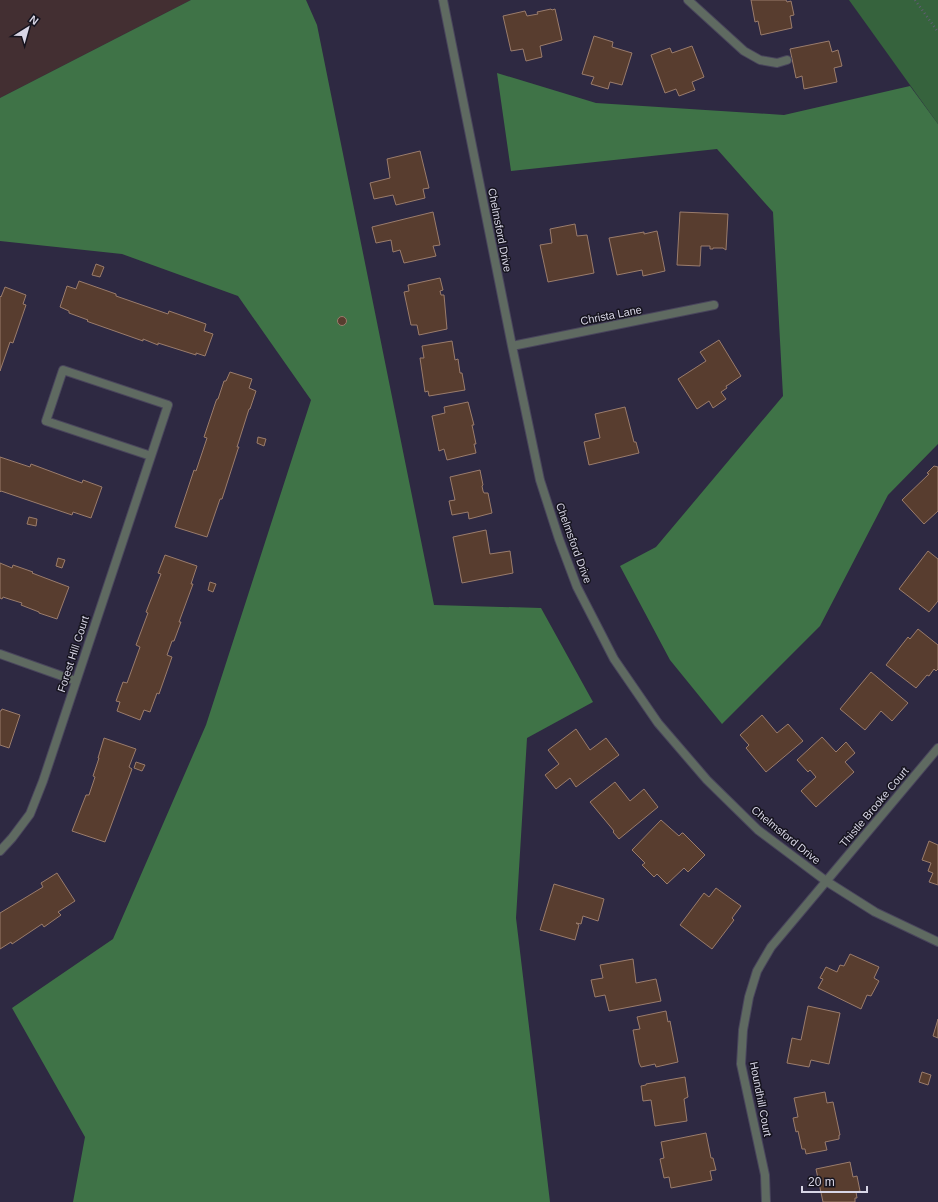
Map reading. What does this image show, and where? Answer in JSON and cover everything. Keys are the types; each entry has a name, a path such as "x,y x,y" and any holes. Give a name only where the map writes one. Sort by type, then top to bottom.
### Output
{"street":[{"name":"Chelmsford Drive","path":"443,0 540,480 559,539 577,586 614,659 658,723 707,780 758,830 826,881 875,912 938,942"},
{"path":"688,0 744,51 760,60 777,63 787,60"},
{"name":"Christa Lane","path":"512,346 714,305"},
{"name":"Forest Hill Court","path":"0,851 30,814 43,781 168,405 63,370 46,421 151,456"},
{"path":"0,654 76,680"},
{"name":"Thistle Brooke Court","path":"826,881 938,748"},
{"name":"Houndhill Court","path":"766,1202 765,1174 741,1064 742,1030 749,997 757,971 771,947 826,881"}],"path":[{"path":"915,0 938,32"}],"shaded area":[{"path":"0,0 191,0 0,98"}],"green space":[{"path":"191,0 306,0 317,25 434,605 541,608 593,702 527,738 516,918 550,1202 73,1202 85,1137 12,1008 113,939 206,725 311,400 238,296 122,254 0,241 0,98"},
{"path":"849,0 938,0 938,124"},
{"path":"497,73 596,103 784,115 910,86 938,124 938,444 888,495 820,626 722,724 670,660 620,566 656,547 783,396 773,212 717,149 511,171"}],"building":[{"path":"751,0 791,1 794,15 790,16 792,28 761,35 758,21 755,22"},
{"path":"555,9 562,40 540,46 542,57 526,61 523,49 511,51 503,16 525,11 527,16"},
{"path":"594,36 613,42 612,47 632,53 622,85 610,82 608,89 591,84 594,77 582,74"},
{"path":"829,41 832,52 838,50 842,66 834,68 837,82 804,89 802,76 796,78 790,49"},
{"path":"692,46 704,77 692,82 695,90 679,96 676,89 665,93 651,55 670,48 672,53"},
{"path":"420,151 429,188 423,189 425,198 396,205 393,195 374,199 370,183 390,178 387,159"},
{"path":"433,212 440,245 433,246 436,256 404,263 400,250 393,252 391,240 376,243 372,227"},
{"path":"680,212 728,214 726,250 723,248 710,249 710,246 701,246 700,266 677,265"},
{"path":"575,224 577,236 587,235 594,273 548,282 540,245 552,243 550,229"},
{"path":"657,231 665,271 643,276 642,270 617,275 609,238"},
{"path":"96,264 104,267 100,277 92,275"},
{"path":"440,278 443,290 440,291 441,295 444,295 447,329 419,335 417,325 411,325 404,292 409,291 408,285"},
{"path":"79,281 116,294 116,296 168,314 169,311 206,324 204,331 213,334 205,356 196,353 196,355 158,343 158,345 143,339 143,341 89,322 87,321 88,320 69,313 69,311 60,307 67,286 76,289"},
{"path":"5,287 26,295 23,304 26,305 13,343 10,342 0,371 0,296 1,297"},
{"path":"342,316 347,321 342,326 337,321"},
{"path":"719,340 741,376 726,386 727,388 721,392 726,399 713,408 709,401 697,409 678,379 706,361 700,352"},
{"path":"452,341 455,360 458,359 465,390 429,396 428,391 425,392 420,358 424,358 422,346"},
{"path":"230,372 252,379 249,388 256,391 237,447 239,447 222,499 220,499 207,537 175,527 194,470 196,471 207,438 204,437 216,401 224,381 226,381"},
{"path":"468,402 474,425 472,425 476,444 474,444 476,453 447,460 444,449 439,451 432,416 445,413 444,407"},
{"path":"625,407 634,442 636,442 639,453 589,465 584,442 600,438 595,414"},
{"path":"258,437 266,439 264,446 257,443"},
{"path":"0,457 30,467 31,464 82,483 83,480 102,487 91,518 73,512 72,515 1,491 0,492"},
{"path":"934,466 938,467 938,511 924,524 902,500 929,474 927,473"},
{"path":"480,470 483,491 484,493 488,493 492,513 469,519 468,512 452,515 449,501 455,500 450,477"},
{"path":"29,517 37,519 36,526 27,524"},
{"path":"486,530 490,554 510,551 513,573 462,583 453,537"},
{"path":"928,551 938,559 938,601 929,612 899,589"},
{"path":"165,555 197,566 191,584 193,584 179,622 181,622 167,655 172,657 159,694 157,693 150,712 144,710 140,720 117,711 120,702 116,701 123,682 127,683 140,647 136,645 148,613 146,612 161,574 158,573"},
{"path":"58,558 65,560 62,568 56,566"},
{"path":"0,563 12,568 13,565 69,587 57,619 21,605 22,603 3,597 2,599 0,598"},
{"path":"210,582 216,584 213,592 208,590"},
{"path":"918,629 938,645 938,669 936,671 934,669 929,676 927,675 916,688 886,665 908,637 910,639"},
{"path":"871,672 908,703 892,721 881,711 865,730 840,709"},
{"path":"2,709 20,715 9,748 0,745 0,711"},
{"path":"762,715 777,733 788,724 803,741 766,772 746,748 749,745 740,735"},
{"path":"576,729 590,750 606,738 619,755 576,787 570,778 556,789 545,775 559,764 548,750"},
{"path":"822,737 836,752 846,742 855,753 845,762 854,772 816,807 801,791 816,777 810,770 808,772 797,760"},
{"path":"104,738 136,749 129,767 132,769 105,842 72,831 86,795 89,795 95,777 93,776"},
{"path":"136,762 145,765 142,771 134,768"},
{"path":"615,782 630,801 644,789 658,807 619,839 590,802"},
{"path":"661,820 679,836 683,833 705,855 688,872 684,868 667,884 657,874 654,877 642,865 645,863 632,850"},
{"path":"929,841 938,845 938,885 929,882 933,873 928,871 931,863 922,860"},
{"path":"57,873 75,901 58,912 61,915 44,927 42,924 12,944 11,942 0,949 0,913 43,887 41,883"},
{"path":"554,884 604,899 598,921 583,916 581,924 576,923 579,925 575,940 540,930"},
{"path":"716,888 741,906 732,918 734,920 712,949 680,925 704,893 709,897"},
{"path":"850,954 879,967 874,978 879,981 871,996 867,995 861,1009 818,988 823,979 820,978 826,967 837,972 840,965 844,966"},
{"path":"633,959 636,983 656,979 661,1001 609,1011 605,995 595,997 591,980 603,978 600,965"},
{"path":"808,1006 840,1013 829,1064 811,1060 809,1067 787,1063 792,1038 801,1040"},
{"path":"666,1011 668,1022 670,1021 678,1062 656,1067 655,1064 641,1067 633,1030 640,1029 637,1017"},
{"path":"938,1019 938,1038 933,1036"},
{"path":"922,1072 931,1075 928,1085 919,1082"},
{"path":"685,1077 688,1097 684,1099 687,1121 655,1126 651,1100 643,1101 641,1086"},
{"path":"825,1092 827,1103 833,1102 840,1135 839,1139 825,1142 827,1150 806,1154 805,1149 802,1149 793,1118 798,1117 794,1098"},
{"path":"706,1133 711,1158 713,1158 716,1170 710,1171 712,1180 671,1188 669,1177 664,1178 660,1159 664,1158 661,1142"},
{"path":"850,1162 853,1177 857,1176 860,1191 856,1192 857,1198 855,1198 855,1202 823,1202 816,1169"}]}
